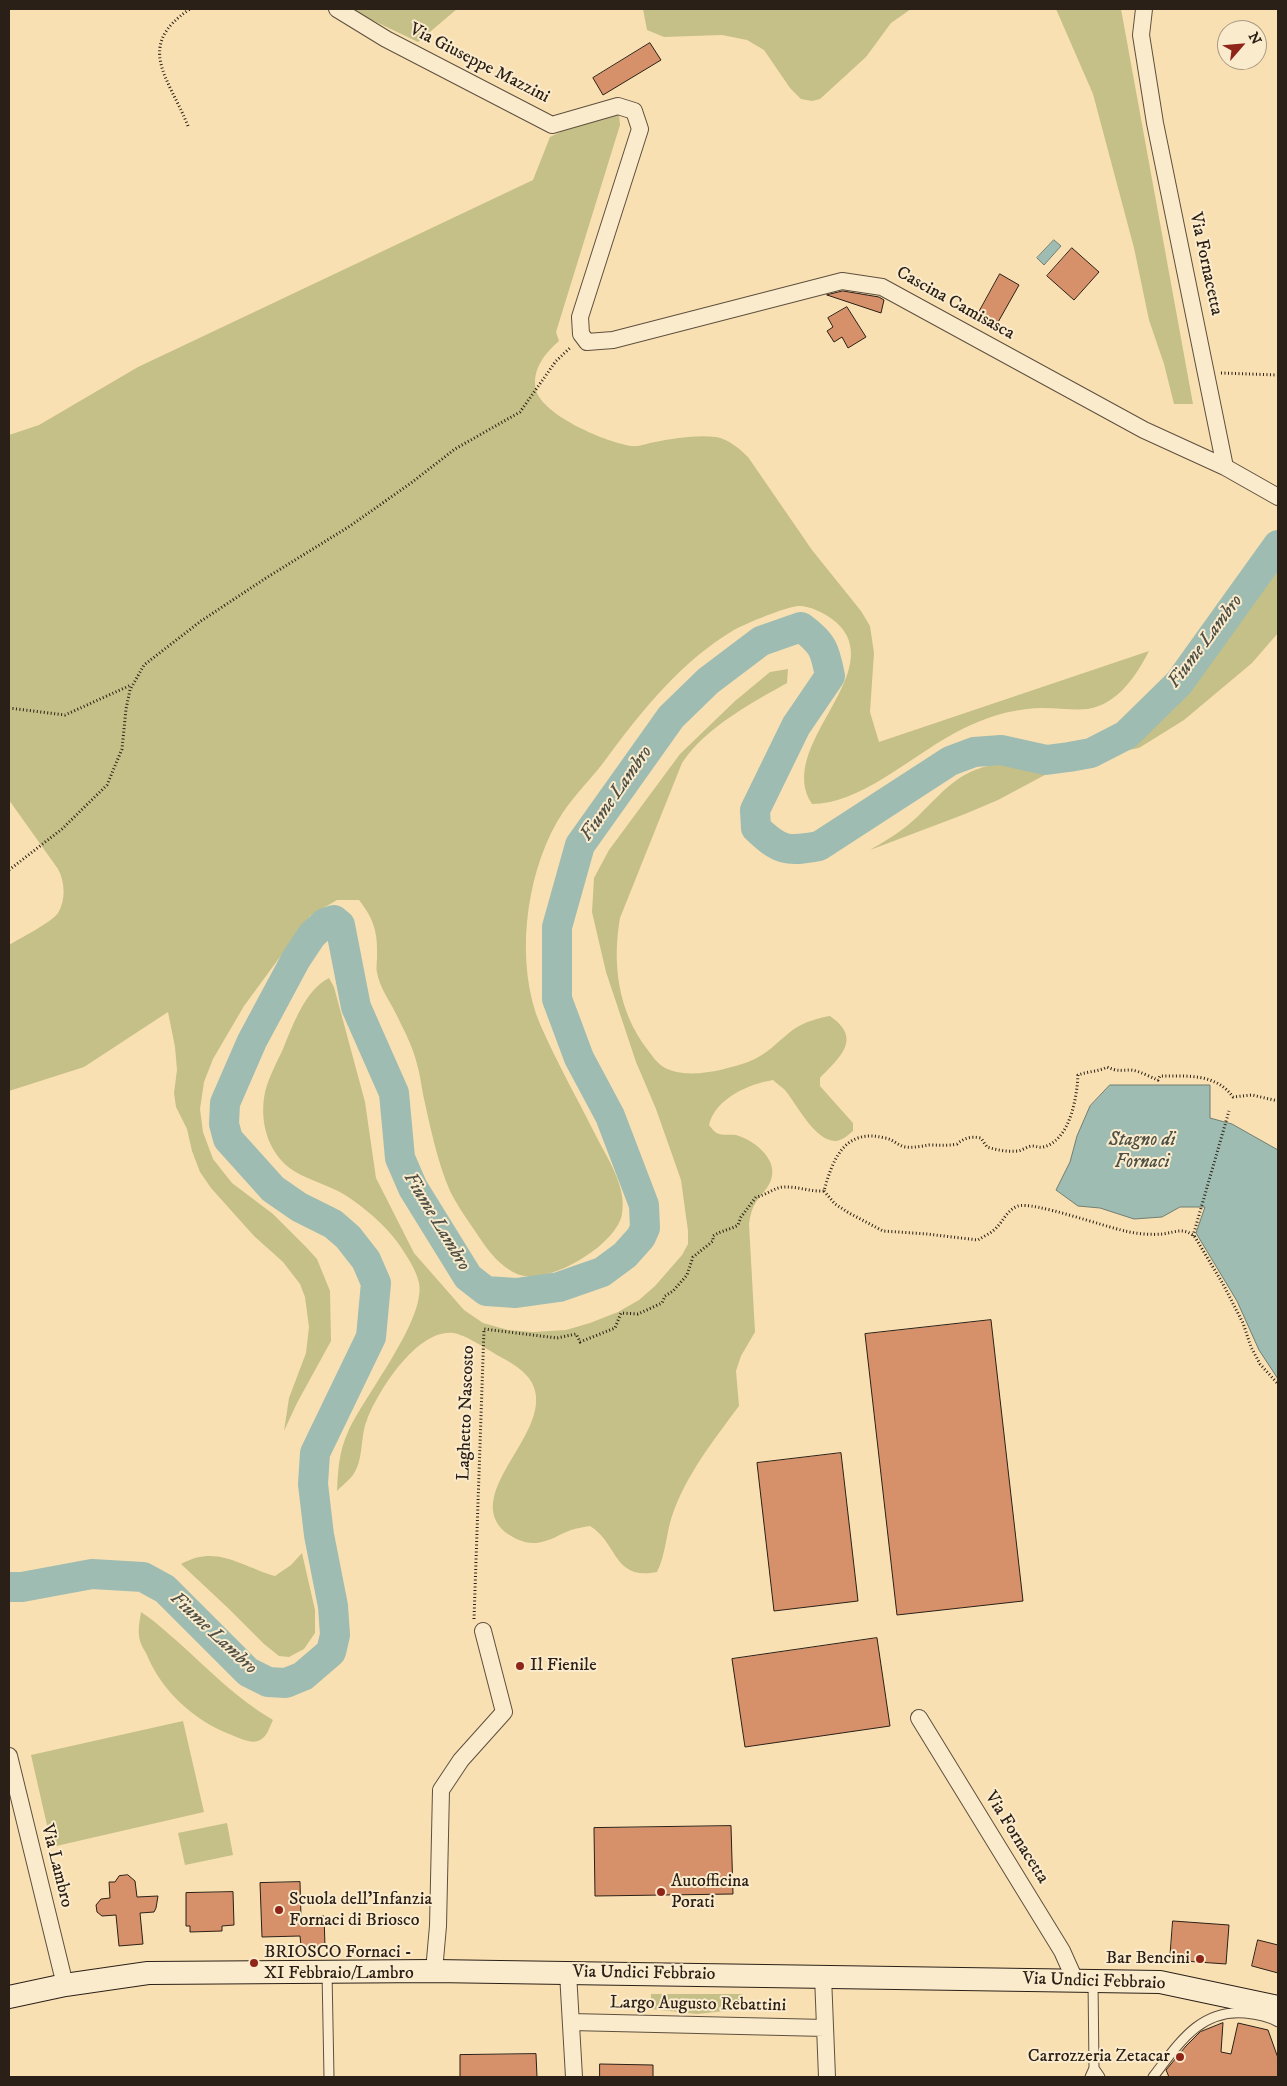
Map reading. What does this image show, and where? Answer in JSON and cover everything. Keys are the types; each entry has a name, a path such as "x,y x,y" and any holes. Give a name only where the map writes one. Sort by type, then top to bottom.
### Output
{"street":[{"name":"Via Giuseppe Mazzini","path":"337,9 386,39 552,125 618,106 634,111 640,128 580,318 581,334 587,342"},
{"name":"Via Fornacetta","path":"1144,9 1141,35 1156,123 1225,467"},
{"name":"Cascina Camisasca","path":"587,342 613,340 842,281 882,286 1144,430 1225,467"},
{"path":"1225,467 1275,496"},
{"path":"434,1971 438,1926 441,1790 461,1760 504,1712 478,1625"},
{"name":"Via Fornacetta","path":"919,1718 1062,1951 1084,1980"},
{"name":"Via Lambro","path":"9,1756 65,1985"},
{"name":"Via Undici Febbraio","path":"9,1997 65,1985 148,1973 434,1971 1160,1982 1278,2008"},
{"path":"568,1973 574,2077"},
{"path":"823,1976 827,2077"},
{"name":"Largo Augusto Rebattini","path":"571,2022 825,2028"}],"lane":[{"path":"327,1972 329,2077"},
{"path":"1084,1980 1094,2068 1100,2077"},
{"path":"1153,2077 1187,2035 1204,2021 1222,2013 1232,2012 1271,2018 1278,2022"},
{"path":"1090,2077 1094,2068"}],"path":[{"path":"188,126 158,57 162,38 176,19 190,9"},
{"path":"9,870 62,829 107,785 122,749 126,710 132,684 144,665 201,621 350,526 455,449 520,412 556,361 572,347 587,342"},
{"path":"1207,371 1278,375"},
{"path":"9,708 65,715 132,684"},
{"path":"1278,1100 1252,1095 1233,1097 1227,1088 1198,1076 1160,1076 1158,1080 1131,1070 1121,1072 1107,1067 1100,1071 1088,1071 1078,1075 1074,1109 1070,1120 1055,1141 1049,1145 1041,1148 1031,1145 1018,1151 997,1150 987,1147 980,1138 974,1137 956,1144 906,1147 897,1145 886,1138 867,1136 854,1140 844,1146 832,1165 824,1191 836,1204 883,1232 927,1234 978,1240 997,1228 1009,1211 1019,1205 1047,1209 1125,1232 1164,1234 1177,1230 1188,1231 1223,1284 1243,1323 1251,1347 1260,1364 1278,1384"},
{"path":"1193,1236 1229,1111"},
{"name":"Laghetto Nascosto","path":"478,1625 484,1329 557,1338 576,1334 580,1342 615,1328 621,1313 638,1314 662,1303 665,1296 673,1291 687,1275 693,1257 713,1241 713,1236 722,1230 730,1230 738,1225 741,1216 748,1210 756,1197 766,1195 774,1189 785,1187 824,1191"}],"shaded area":[{"path":"349,9 457,9 418,42"},
{"path":"643,9 911,9 891,23 866,57 820,99 812,101 801,99 790,88 764,50 747,40 722,35 664,37 647,30"},
{"path":"1056,9 1121,9 1193,404 1174,404 1164,364 1149,320 1134,248 1093,94"},
{"path":"614,106 619,113 620,125 556,332 559,341 549,350 541,362 536,375 536,390 541,400 563,418 578,427 621,444 635,446 686,437 716,437 733,444 748,457 812,550 861,611 870,626 874,653 870,712 879,742 1149,651 1125,688 1099,706 1088,709 1027,709 1007,712 989,718 937,743 867,788 830,802 812,804 804,782 807,759 816,736 841,689 849,667 850,646 836,622 821,612 804,606 785,609 766,616 734,630 715,642 666,686 575,796 557,822 546,844 537,869 531,895 527,921 526,948 532,1000 540,1024 553,1052 615,1172 622,1193 623,1204 622,1214 617,1226 608,1238 594,1250 562,1269 530,1276 511,1271 491,1253 460,1209 450,1191 434,1143 413,1051 378,978 376,933 372,920 364,907 359,900 337,900 310,916 244,1006 213,1059 204,1082 200,1109 203,1132 213,1159 232,1183 273,1214 317,1259 330,1291 331,1341 284,1431 289,1398 306,1353 309,1327 305,1297 300,1284 283,1262 254,1236 211,1188 200,1172 192,1151 187,1129 176,1107 174,1093 177,1070 175,1047 168,1012 84,1067 9,1091 9,945 55,917 61,908 64,891 58,869 9,800 9,435 39,425 138,367 533,180 550,137"},
{"path":"1278,566 1278,633 1252,663 1184,720 1139,748 1087,758 1056,769 998,800 870,850 903,829 947,787 975,770 1025,759 1093,752 1122,744 1146,731 1168,714 1199,678 1219,647"},
{"path":"788,669 787,683 716,727 703,738 682,763 620,918 617,970 629,1019 637,1034 662,1066 682,1073 705,1073 748,1062 767,1052 794,1029 811,1021 830,1016 840,1024 847,1040 841,1055 820,1078 820,1086 853,1123 853,1131 836,1141 828,1140 814,1129 785,1090 773,1080 753,1085 734,1094 725,1100 712,1116 709,1125 715,1132 736,1135 749,1140 767,1156 772,1169 770,1183 755,1204 751,1212 749,1224 755,1332 741,1356 736,1371 739,1406 692,1472 685,1486 672,1516 657,1572 643,1573 632,1571 624,1566 599,1533 590,1526 571,1530 550,1540 536,1543 519,1540 505,1532 494,1516 494,1498 500,1480 532,1420 536,1401 532,1383 521,1370 512,1364 458,1334 439,1334 413,1351 401,1364 372,1408 363,1433 359,1462 356,1469 337,1491 339,1461 345,1439 404,1337 419,1299 419,1283 413,1267 404,1252 393,1236 380,1223 345,1195 333,1188 306,1178 286,1165 273,1149 268,1139 263,1109 265,1092 301,1009 313,991 329,978 334,987 365,1102 376,1178 414,1253 464,1310 483,1323 508,1330 533,1332 566,1330 590,1323 618,1312 639,1300 655,1286 682,1255 688,1244 688,1231 681,1180 656,1109 636,1062 606,972 592,912 594,878 609,850 680,754 735,701 770,672"},
{"path":"302,1553 315,1610 315,1633 304,1649 289,1657 279,1656 264,1644 181,1564 194,1558 217,1556 275,1576 291,1565"},
{"path":"141,1612 155,1622 235,1693 273,1720 264,1738 255,1742 243,1740 215,1728 190,1712 179,1702 160,1679 141,1644 139,1624"},
{"path":"183,1721 204,1812 52,1847 31,1755"},
{"path":"227,1823 233,1855 185,1865 178,1833"},
{"path":"651,1994 743,1994 743,2009 697,2014 651,2009"}],"water":[{"path":"1054,240 1061,246 1044,265 1037,258"},
{"name":"Stagno di Fornaci","path":"1110,1085 1210,1085 1210,1118 1232,1124 1278,1150 1278,1379 1259,1350 1237,1301 1196,1233 1205,1207 1180,1207 1162,1217 1134,1219 1100,1208 1078,1206 1056,1190 1070,1162 1077,1136 1090,1106"}],"building":[{"path":"650,43 661,60 603,95 593,78"},
{"path":"1072,248 1099,272 1074,300 1047,276"},
{"path":"1000,274 1019,285 997,324 978,314"},
{"path":"843,291 879,297 884,300 881,313 827,295"},
{"path":"847,307 866,337 848,348 842,337 834,342 827,331 833,327 828,318"},
{"path":"991,1320 1023,1601 897,1615 865,1334"},
{"path":"841,1453 858,1601 774,1611 757,1463"},
{"path":"877,1638 890,1726 745,1747 732,1659"},
{"path":"731,1826 733,1894 595,1896 594,1828"},
{"path":"128,1875 135,1881 137,1897 158,1896 154,1912 140,1913 143,1944 119,1946 116,1915 102,1916 97,1912 96,1905 101,1899 110,1898 109,1882 115,1882 119,1876"},
{"path":"300,1882 301,1917 324,1916 325,1946 301,1946 300,1936 262,1937 260,1883"},
{"path":"233,1892 234,1925 222,1926 222,1931 190,1932 190,1926 186,1926 186,1893"},
{"path":"1173,1921 1229,1925 1226,1964 1170,1960"},
{"path":"1258,1940 1278,1945 1278,1973 1252,1966"},
{"path":"1223,2023 1221,2052 1231,2054 1238,2023 1268,2030 1278,2058 1278,2077 1169,2077 1166,2070 1200,2032"},
{"path":"536,2054 537,2077 460,2077 460,2055"},
{"path":"600,2064 653,2065 653,2077 600,2077"}],"waterway":[{"name":"Fiume Lambro","path":"9,1587 22,1587 92,1574 143,1577 165,1589 248,1672 268,1682 286,1683 303,1676 331,1652 335,1635 333,1606 319,1535 313,1484 315,1453 371,1337 376,1283 366,1260 348,1237 333,1224 299,1207 273,1189 228,1139 224,1124 225,1103 252,1041 296,959 312,935 325,923 334,920 340,925 356,1007 394,1093 400,1158 413,1188 468,1277 486,1291 516,1293 559,1287 602,1272 625,1255 641,1237 645,1228 644,1205 610,1116 579,1058 557,999 557,927 580,845 671,717 708,681 761,641 801,627 814,638 822,648 830,676 796,726 755,810 756,828 778,845 791,849 819,846 950,761 974,752 1001,750 1046,760 1091,753 1126,735 1179,683 1278,545"}],"place":[{"name":"Il Fienile","path":"520,1666"},
{"name":"Autofficina Porati","path":"661,1892"},
{"name":"Scuola dell’Infanzia Fornaci di Briosco","path":"279,1910"},
{"name":"Bar Bencini","path":"1200,1959"},
{"name":"BRIOSCO Fornaci - XI Febbraio/Lambro","path":"254,1963"},
{"name":"Carrozzeria Zetacar","path":"1180,2057"}]}
